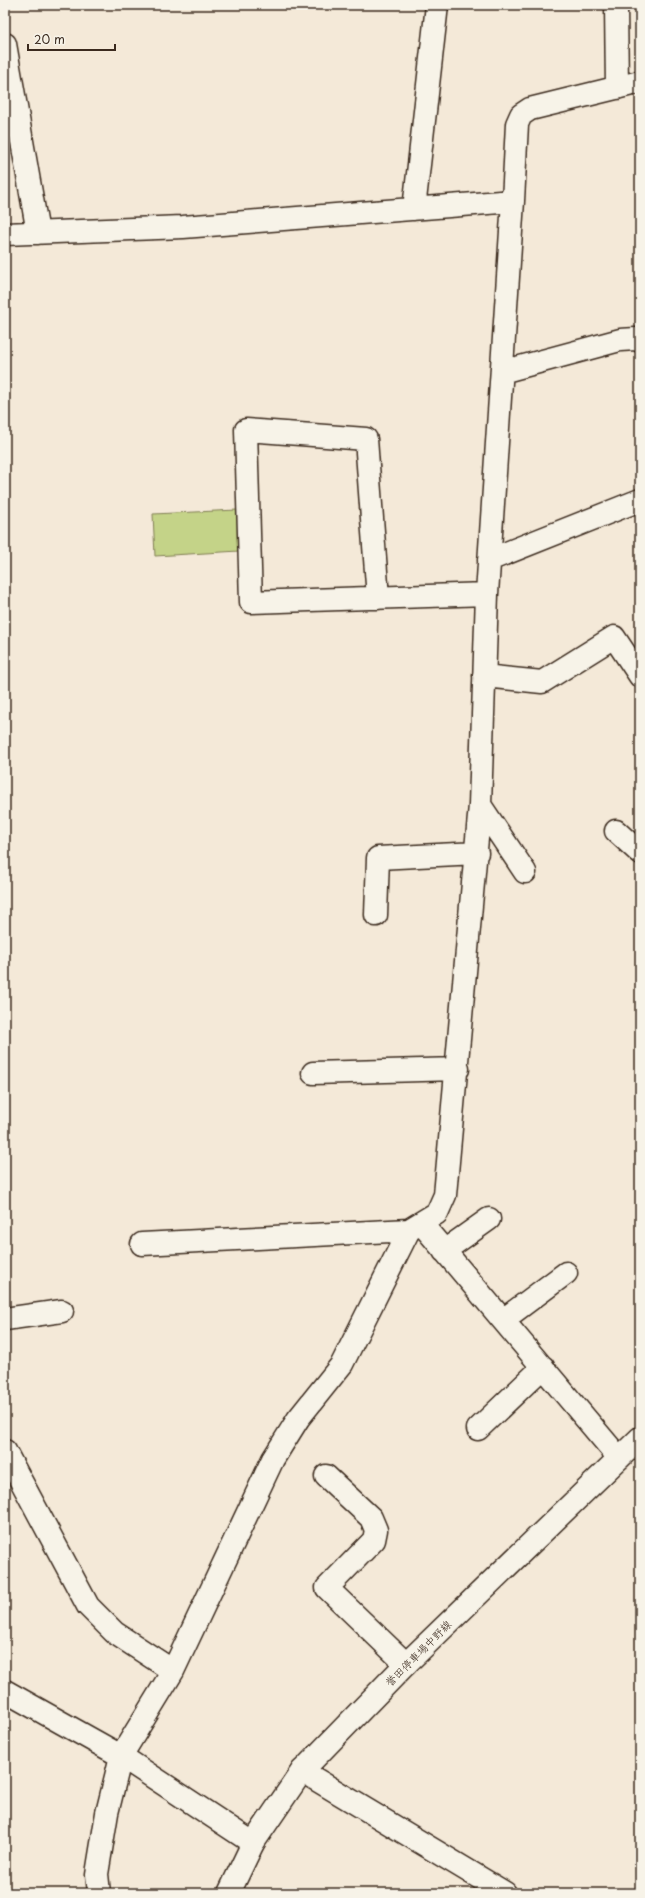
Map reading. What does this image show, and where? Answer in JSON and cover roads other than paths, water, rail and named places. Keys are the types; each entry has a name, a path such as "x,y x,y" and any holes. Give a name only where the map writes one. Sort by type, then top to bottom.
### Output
{"street":[{"path":"414,209 437,5"},
{"path":"142,1244 415,1226 437,1213 445,1195 458,1069 477,853 487,594 517,124 521,114 530,109 632,89 616,5"},
{"path":"5,44 38,233"},
{"path":"5,234 183,227 513,201"},
{"path":"502,372 620,340 636,339 640,341"},
{"path":"378,598 366,439 246,430 251,602 378,598 487,594"},
{"path":"489,560 640,500"},
{"path":"484,676 542,682 614,637 640,676"},
{"path":"480,805 525,872"},
{"path":"616,831 640,853"},
{"path":"376,915 378,858 477,853"},
{"path":"313,1073 458,1069"},
{"path":"444,1251 490,1219"},
{"path":"415,1226 444,1251 619,1458"},
{"path":"98,1893 97,1874 107,1813 121,1756 173,1671 273,1459 298,1419 342,1364 415,1226"},
{"path":"503,1320 566,1273"},
{"path":"5,1319 62,1311"},
{"path":"478,1429 543,1368"},
{"name":"誉田停車場中野線","path":"229,1893 253,1843 302,1771 406,1664 640,1438"},
{"path":"5,1451 88,1606 115,1633 173,1671"},
{"path":"326,1476 371,1518 376,1530 374,1540 327,1588 406,1664"},
{"path":"5,1691 121,1756 253,1843"},
{"path":"302,1771 505,1893"}]}
